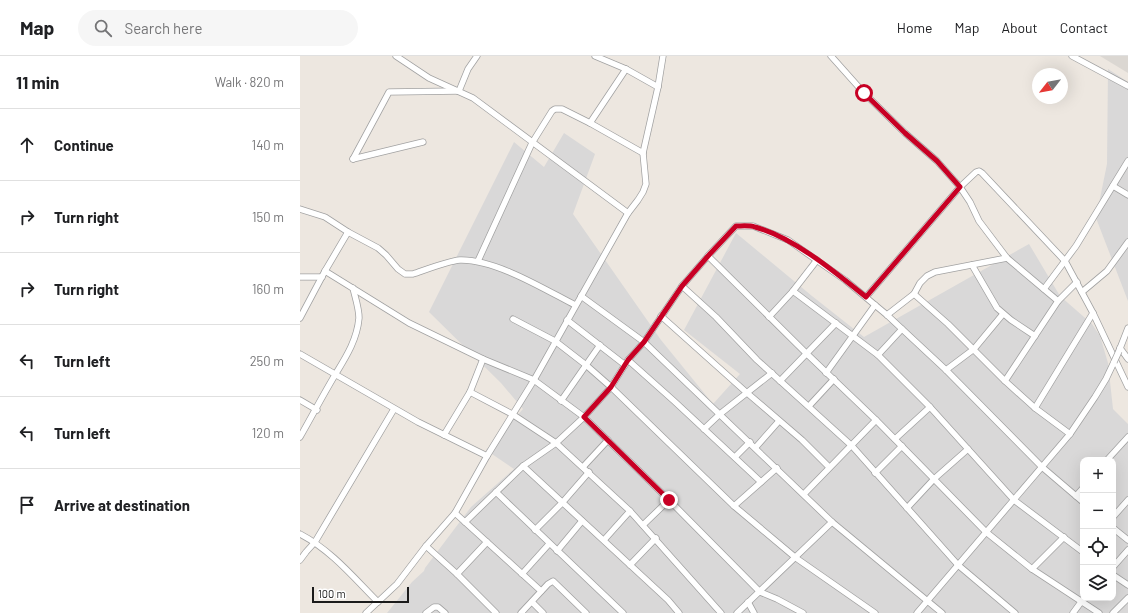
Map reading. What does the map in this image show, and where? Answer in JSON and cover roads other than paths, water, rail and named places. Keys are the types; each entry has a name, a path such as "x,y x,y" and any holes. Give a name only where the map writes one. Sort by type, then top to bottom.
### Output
{"street":[{"path":"396,56 406,58 429,78 473,98 628,213"},
{"path":"459,91 468,69 477,56"},
{"path":"595,56 626,69 658,87"},
{"path":"366,613 397,584 426,546 455,514 487,456 534,380 628,213 644,192 646,184 643,153 658,87 663,56"},
{"path":"831,56 864,93 905,133 937,161 960,187 970,202 979,221 1007,258 1058,301"},
{"path":"1072,56 1128,86"},
{"path":"590,123 626,69"},
{"path":"423,142 353,159 389,92 459,91"},
{"path":"478,261 532,143 552,111 555,109 562,109 590,123 643,153"},
{"path":"1044,289 1076,246 1126,168 1128,161"},
{"path":"866,297 960,187 979,171 1065,261 1093,313 1128,387"},
{"path":"1114,186 1128,195"},
{"path":"300,209 325,217 348,232 378,248 398,269 405,274 413,274 459,260 478,261 510,272 575,305"},
{"path":"465,522 523,466 556,443 584,417 611,387 682,286 736,226 753,226 788,240 845,280 876,305 946,370 1042,467 1080,499"},
{"path":"300,318 348,232"},
{"path":"1082,292 1107,271 1128,242"},
{"path":"708,256 826,373 876,420 986,532 1032,569 1080,598"},
{"path":"887,315 914,294 920,283 927,276 935,272 1007,258"},
{"path":"769,317 794,291 817,260"},
{"path":"972,265 997,308 1003,314 1035,336"},
{"path":"300,277 324,274 352,288 409,323 483,359 534,380 584,417 760,592 803,613"},
{"path":"1005,381 1058,301 1077,282"},
{"path":"682,286 780,381 852,446 958,565 1015,613"},
{"path":"300,437 317,410 335,375 346,359 354,341 359,316 352,288"},
{"path":"794,291 878,355 930,407 1014,500 1080,550"},
{"path":"914,294 974,349 1005,381 1036,408 1070,434"},
{"path":"581,296 644,342 756,447 832,522 942,613"},
{"path":"826,373 854,337 876,305"},
{"path":"1036,408 1093,313"},
{"path":"946,370 974,349 1003,314"},
{"path":"661,316 779,421 806,443 829,467"},
{"path":"513,319 555,342 586,366 611,387 734,506 796,558 875,613"},
{"path":"567,320 627,363 704,429 761,482"},
{"path":"780,381 836,323"},
{"path":"878,355 902,329"},
{"path":"917,613 1070,434 1106,379 1127,331"},
{"path":"561,401 600,345"},
{"path":"1120,349 1128,359"},
{"path":"300,354 394,409 487,456"},
{"path":"444,435 470,392 483,359"},
{"path":"704,429 746,392 772,373"},
{"path":"809,406 834,379"},
{"path":"470,392 512,414 556,443 589,472 656,538 721,613"},
{"path":"300,400 317,410"},
{"path":"895,439 930,407"},
{"path":"300,560 315,542 394,409"},
{"path":"804,494 876,420"},
{"path":"756,447 779,421"},
{"path":"1110,457 1128,437"},
{"path":"583,467 608,440"},
{"path":"735,457 750,442"},
{"path":"876,473 902,446"},
{"path":"907,508 934,479 968,449"},
{"path":"523,466 604,540 680,613"},
{"path":"734,506 777,468"},
{"path":"535,530 562,503 589,472"},
{"path":"1076,496 1080,491"},
{"path":"496,492 623,613"},
{"path":"643,525 669,500"},
{"path":"1116,514 1128,500"},
{"path":"604,540 630,511"},
{"path":"455,514 541,591"},
{"path":"557,551 582,521"},
{"path":"737,613 832,522"},
{"path":"1114,529 1128,540"},
{"path":"300,534 315,542 340,564 378,602"},
{"path":"1032,569 1064,537"},
{"path":"630,565 656,538"},
{"path":"457,574 487,542"},
{"path":"522,574 549,544"},
{"path":"426,546 457,574 496,613"},
{"path":"1115,565 1128,550"},
{"path":"1116,577 1128,585"},
{"path":"521,613 553,580 586,613"},
{"path":"1114,613 1128,598"},
{"path":"1073,613 1082,601"},
{"path":"1084,601 1099,613"},
{"path":"532,602 543,613"},
{"path":"748,602 754,613"},
{"path":"426,613 434,607 438,607 445,613"}]}
